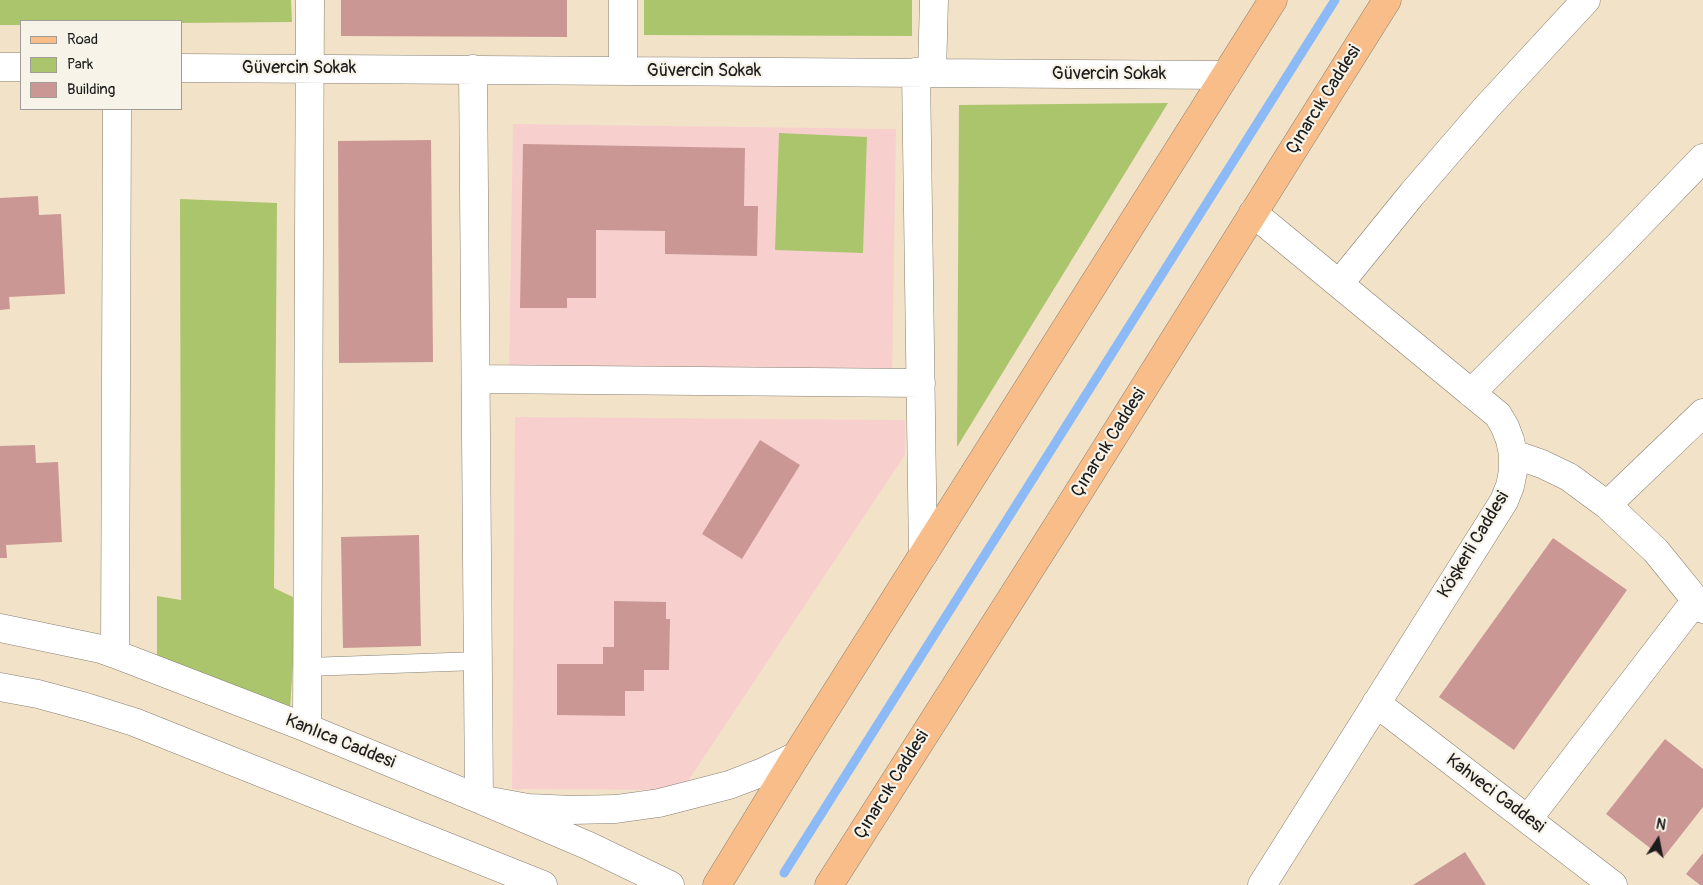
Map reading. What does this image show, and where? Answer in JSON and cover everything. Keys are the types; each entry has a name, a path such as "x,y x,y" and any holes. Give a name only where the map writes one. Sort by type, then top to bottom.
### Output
{"main road":[{"path":"717,885 796,756 1273,0"},
{"name":"Çınarcık Caddesi","path":"829,885 1387,0"}],"street":[{"path":"307,728 310,0"},
{"path":"623,70 624,0"},
{"path":"923,555 921,383 924,73 934,0"},
{"path":"1339,284 1487,106 1586,0"},
{"path":"0,67 20,67"},
{"name":"Güvercin Sokak","path":"182,68 1226,75"},
{"path":"474,69 479,799 528,808 616,809 695,795 729,785 763,772 796,756"},
{"path":"115,654 117,110"},
{"path":"1471,392 1614,251 1703,158"},
{"name":"Köşkerli Caddesi","path":"1253,213 1498,415 1505,427 1513,454 1513,471 1504,501 1262,885"},
{"path":"476,380 921,383"},
{"path":"1607,505 1703,413"},
{"path":"1513,454 1542,464 1569,477 1607,505 1656,551 1700,605 1528,819"},
{"name":"Kanlıca Caddesi","path":"0,628 92,647 115,654 307,728 479,799 589,846 670,885"},
{"path":"0,687 78,705 134,722 543,885"},
{"name":"Kahveci Caddesi","path":"1376,703 1613,885"}],"lane":[{"path":"307,667 478,661"}],"shaded area":[{"path":"513,124 896,129 892,382 509,376"},
{"path":"515,417 905,420 905,455 682,790 512,789"}],"green space":[{"path":"0,0 291,0 292,22 182,23 182,20 20,20 20,25 0,25"},
{"path":"644,0 912,0 912,36 644,35"},
{"path":"1168,103 957,447 959,105"},
{"path":"779,133 867,137 863,253 775,250"},
{"path":"180,199 277,203 274,588 297,599 290,710 157,662 157,596 181,600"}],"building":[{"path":"341,0 567,0 567,37 341,36"},
{"path":"431,140 433,362 339,363 338,141"},
{"path":"523,144 745,148 744,206 758,206 757,256 665,254 665,231 596,230 596,298 567,298 567,308 520,308"},
{"path":"38,196 39,215 61,214 65,294 9,297 10,309 0,310 0,198"},
{"path":"760,440 800,465 742,559 702,534"},
{"path":"35,445 36,463 58,462 62,542 6,545 7,558 0,558 0,446"},
{"path":"419,535 421,646 343,648 341,537"},
{"path":"1553,538 1627,590 1514,750 1439,697"},
{"path":"614,601 666,602 666,619 670,619 669,670 644,670 644,691 625,691 625,716 557,715 557,664 603,664 603,647 614,647"},
{"path":"1665,739 1703,769 1703,807 1663,858 1606,814"},
{"path":"1465,852 1486,885 1413,885"},
{"path":"1703,853 1703,885 1700,885 1686,874"}],"waterway":[{"path":"784,873 1335,0"}]}
